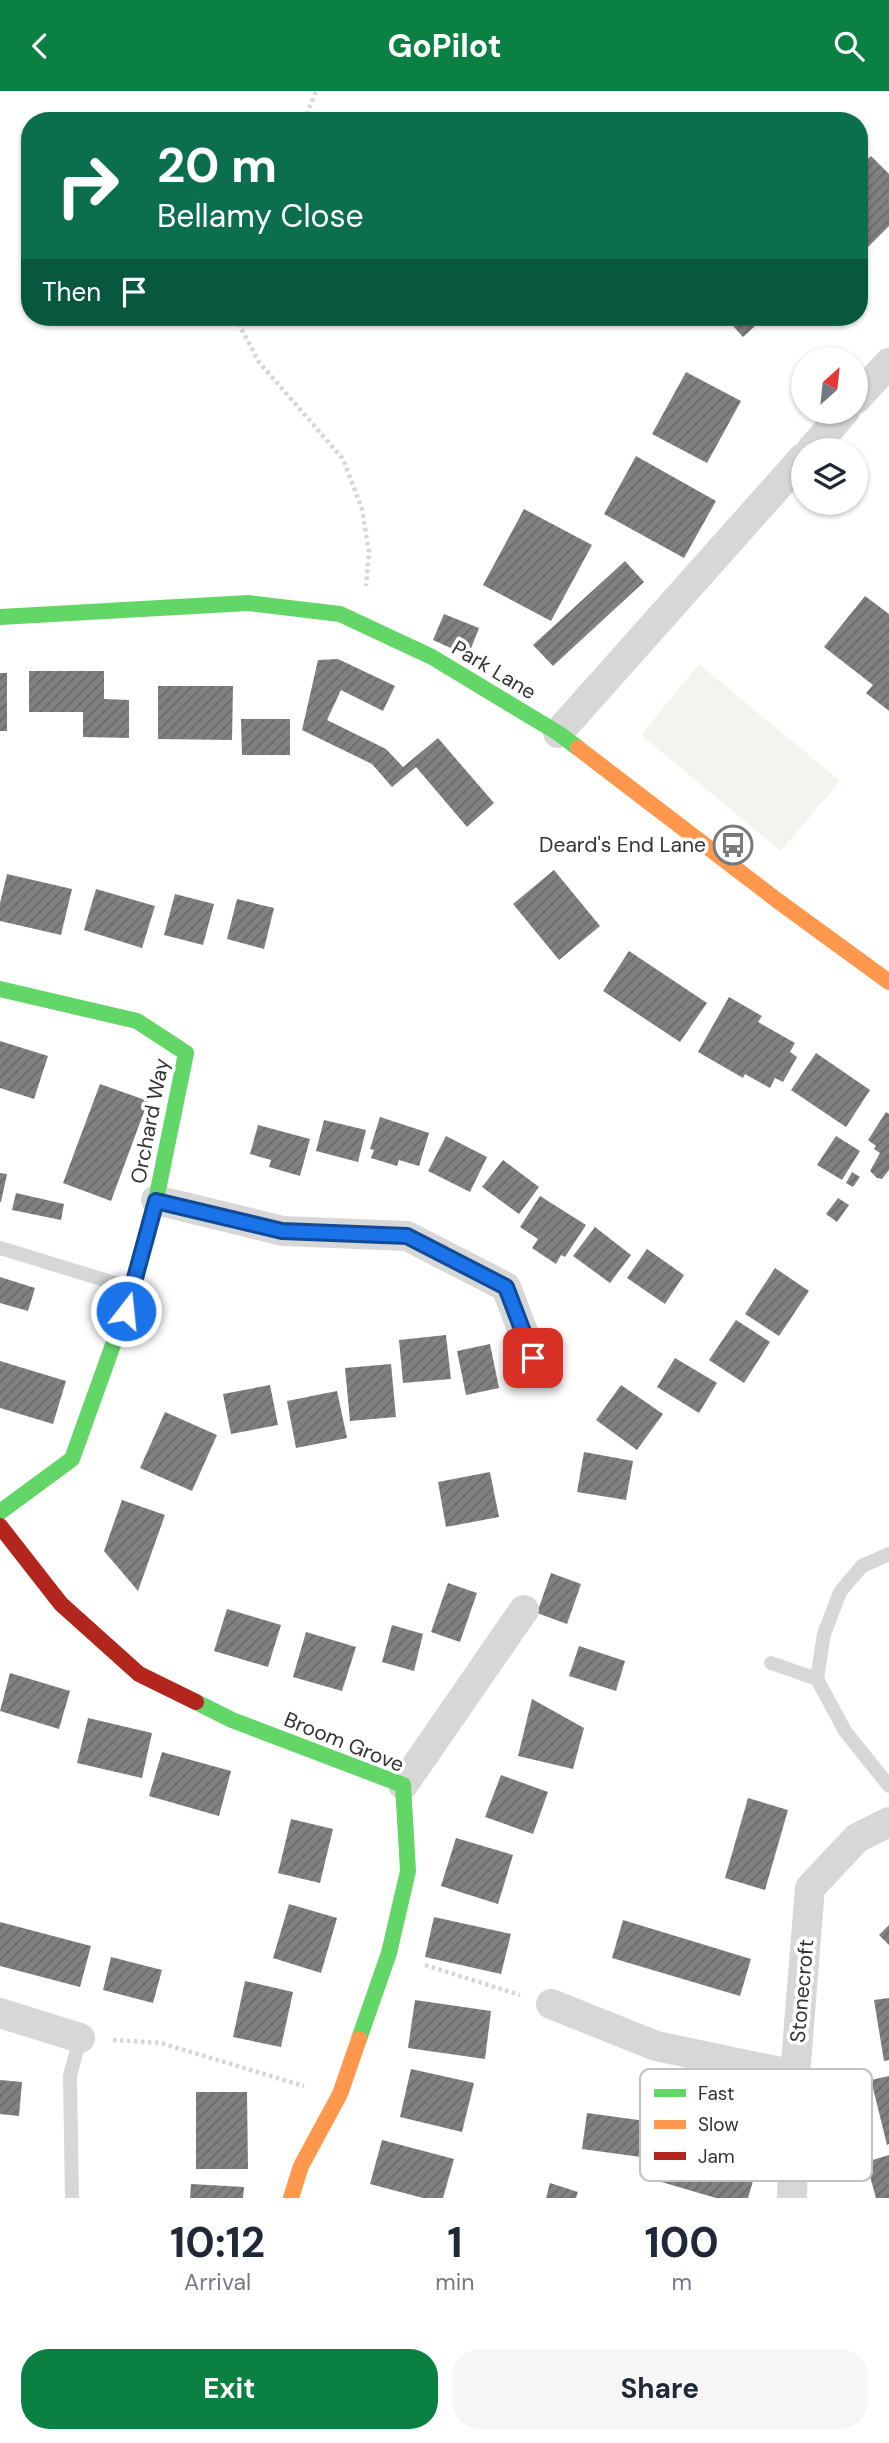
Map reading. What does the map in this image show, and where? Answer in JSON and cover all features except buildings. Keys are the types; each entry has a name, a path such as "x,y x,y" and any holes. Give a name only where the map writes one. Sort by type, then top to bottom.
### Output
{"street":[{"path":"868,386 889,363"},
{"path":"821,438 834,424"},
{"path":"558,733 791,471"},
{"name":"Park Lane","path":"0,617 248,603 340,614 432,657 558,733 889,982"},
{"name":"Orchard Way","path":"0,989 137,1021 186,1053 156,1201 133,1289 72,1459 0,1512"},
{"path":"156,1201 282,1231 407,1236 506,1287 533,1358"},
{"name":"Broom Grove","path":"0,1526 61,1604 139,1674 232,1720 403,1785 408,1871 389,1953 340,2094 301,2167 290,2198"},
{"path":"403,1785 524,1610"},
{"name":"Stonecroft","path":"795,2069 810,1888 857,1838 889,1822"},
{"path":"551,2004 656,2046 770,2069"},
{"path":"0,2013 80,2038"}],"lane":[{"path":"0,1248 133,1289"},
{"path":"889,1554 862,1566 840,1592 824,1634 817,1679 845,1731 889,1786"},
{"path":"771,1663 817,1679"},
{"path":"72,2198 70,2076 80,2038"}],"path":[{"path":"308,112 316,91"},
{"path":"240,326 259,362 343,459 362,509 369,552 362,624"},
{"path":"389,1953 551,2004"},
{"path":"80,2038 161,2043 288,2082 340,2094"}],"shaded area":[{"path":"699,664 840,781 781,851 641,735"}],"traffic: fast":[{"path":"0,617 248,603 340,614 432,657 558,733 578,748"},
{"path":"0,989 137,1021 186,1053 156,1200 133,1289 72,1459 0,1512"},
{"path":"196,1702 232,1720 403,1785 408,1871 389,1953 359,2039"}],"traffic: slow":[{"path":"578,748 889,982"},
{"path":"291,2198 301,2166 340,2094 359,2039"}],"traffic: jam":[{"path":"0,1526 61,1604 139,1674 196,1702"}],"place":[{"name":"Deard's End Lane","path":"733,845"}],"route":[{"path":"126,1311 156,1201 282,1231 407,1236 506,1287 533,1358"}]}
